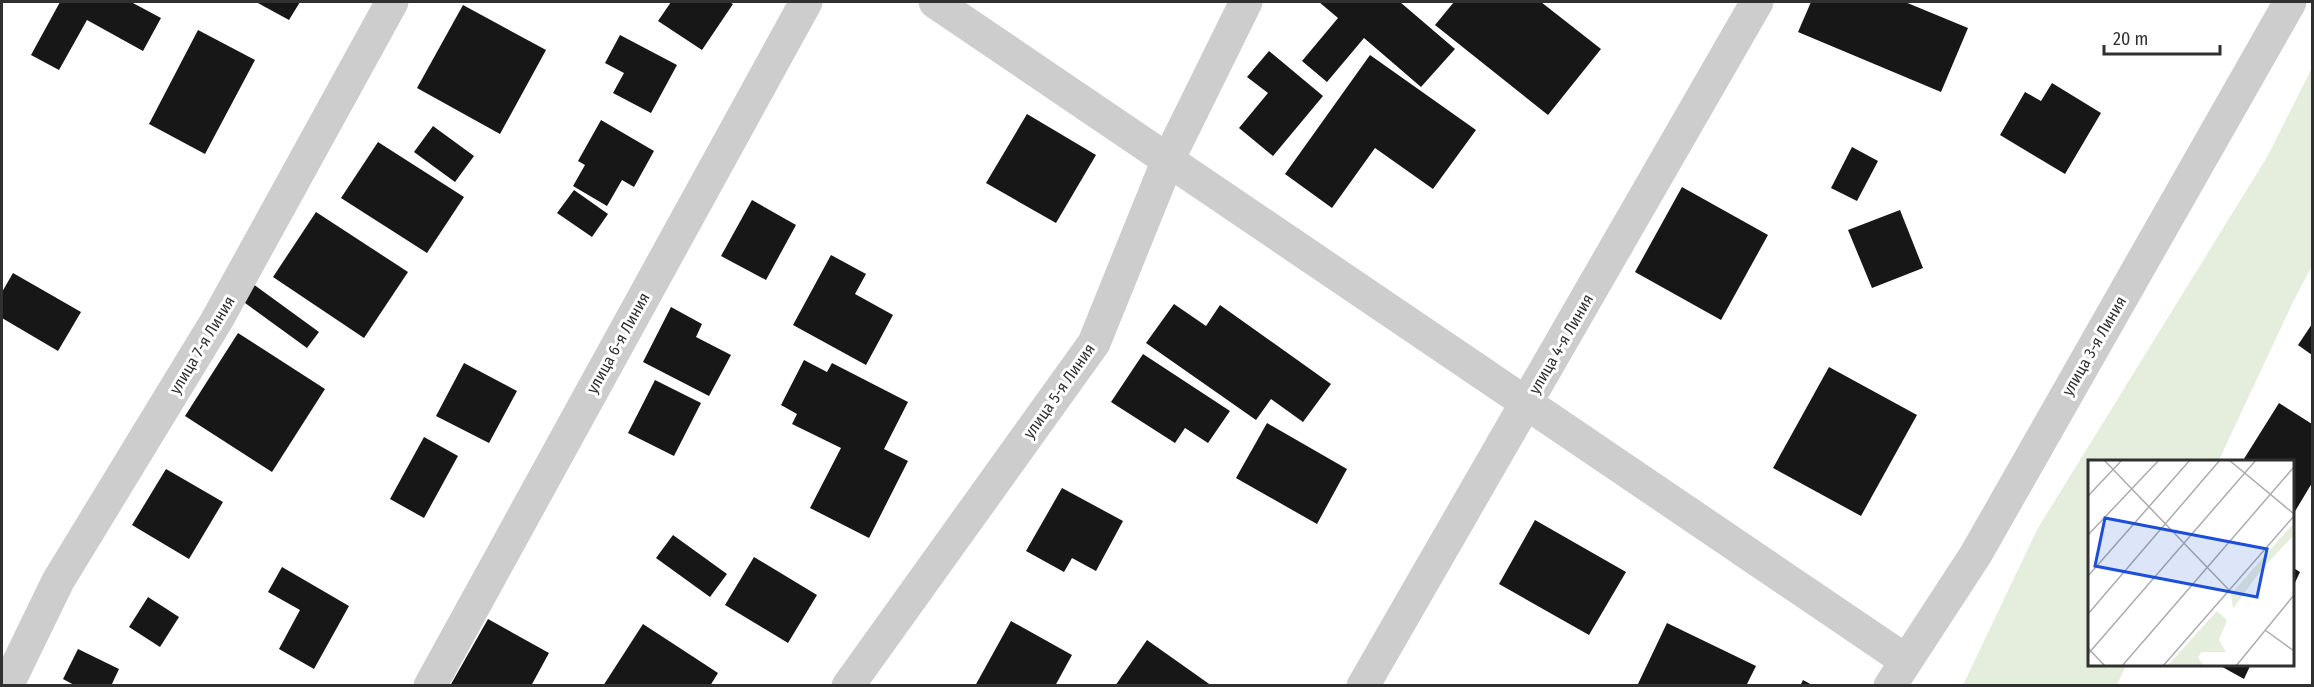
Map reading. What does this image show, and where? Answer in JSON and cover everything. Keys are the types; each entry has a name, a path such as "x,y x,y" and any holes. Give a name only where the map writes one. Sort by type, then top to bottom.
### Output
{"street":[{"name":"улица 7-я Линия","path":"8,686 58,581 217,320 392,2"},
{"name":"улица 6-я Линия","path":"430,686 806,2"},
{"path":"935,2 1527,402 1898,673"},
{"name":"улица 5-я Линия","path":"848,686 1094,343 1168,160 1246,2"},
{"name":"улица 4-я Линия","path":"1363,686 1757,2"},
{"name":"улица 3-я Линия","path":"1898,673 1976,554 2290,2"}],"green space":[{"path":"2312,68 2312,266 2219,460 2088,460 2088,666 2126,666 2117,685 1963,685 2038,528 2267,157"}],"building":[{"path":"60,2 131,2 161,18 143,51 87,20 59,70 31,55"},
{"path":"256,2 300,2 289,20"},
{"path":"671,2 729,2 733,4 702,50 658,21"},
{"path":"1319,2 1400,2 1455,49 1421,87 1364,38 1327,82 1302,61 1338,18"},
{"path":"1454,2 1541,2 1601,49 1548,115 1435,25"},
{"path":"1811,2 1905,2 1968,28 1941,92 1798,32"},
{"path":"463,5 546,50 500,134 417,88"},
{"path":"198,30 255,60 205,154 149,124"},
{"path":"620,35 677,65 651,113 613,93 624,73 605,63"},
{"path":"1269,51 1323,96 1273,156 1239,128 1268,93 1247,77"},
{"path":"1370,55 1476,130 1433,189 1375,148 1332,208 1285,174"},
{"path":"2052,83 2101,113 2065,174 2000,135 2025,92 2041,101"},
{"path":"1027,114 1096,155 1056,223 986,183"},
{"path":"601,120 654,151 634,187 622,180 607,206 573,186 585,165 578,161"},
{"path":"433,126 474,156 455,182 414,152"},
{"path":"378,142 464,197 427,253 341,198"},
{"path":"1852,147 1878,161 1857,201 1831,188"},
{"path":"1682,187 1768,235 1721,320 1635,272"},
{"path":"574,190 608,214 592,237 557,213"},
{"path":"752,200 796,225 766,280 721,256"},
{"path":"1900,210 1923,268 1872,288 1848,230"},
{"path":"316,212 408,272 364,338 273,277"},
{"path":"831,255 866,274 855,294 893,315 866,365 793,325"},
{"path":"13,273 81,312 58,351 2,318 2,292"},
{"path":"253,284 319,332 307,348 241,300"},
{"path":"1174,304 1206,326 1220,305 1331,384 1303,422 1271,399 1256,420 1146,343"},
{"path":"671,307 702,324 696,337 731,355 709,396 643,362"},
{"path":"2312,324 2312,355 2298,345"},
{"path":"238,333 325,389 272,472 185,416"},
{"path":"1143,354 1230,411 1208,443 1185,428 1175,443 1111,402"},
{"path":"804,360 827,372 832,363 908,402 884,449 908,461 869,538 810,508 841,448 792,424 797,414 781,405"},
{"path":"464,363 517,391 489,443 436,416"},
{"path":"1829,367 1917,415 1861,516 1773,468"},
{"path":"655,380 701,403 674,456 628,433"},
{"path":"2279,403 2312,424 2312,483 2294,513 2293,460 2243,460"},
{"path":"1267,423 1347,469 1317,524 1236,478"},
{"path":"424,437 458,456 424,518 390,499"},
{"path":"166,469 223,502 189,559 132,525"},
{"path":"1062,488 1123,521 1096,571 1072,558 1064,572 1026,551"},
{"path":"1535,520 1626,572 1589,635 1499,584"},
{"path":"673,535 727,574 710,597 656,558"},
{"path":"754,557 817,595 788,643 725,605"},
{"path":"282,567 349,606 314,669 279,649 300,610 268,592"},
{"path":"2293,568 2300,572 2293,587"},
{"path":"148,597 179,617 160,647 129,627"},
{"path":"488,619 549,653 531,686 450,686"},
{"path":"1011,621 1072,655 1055,686 975,686"},
{"path":"1667,623 1756,666 1746,686 1637,686"},
{"path":"643,624 718,673 710,686 603,686"},
{"path":"1147,640 1212,686 1115,686"},
{"path":"78,649 119,669 111,686 76,686 63,679"},
{"path":"2221,666 2250,666 2244,679"},
{"path":"1803,680 1814,686 1800,686"}]}
